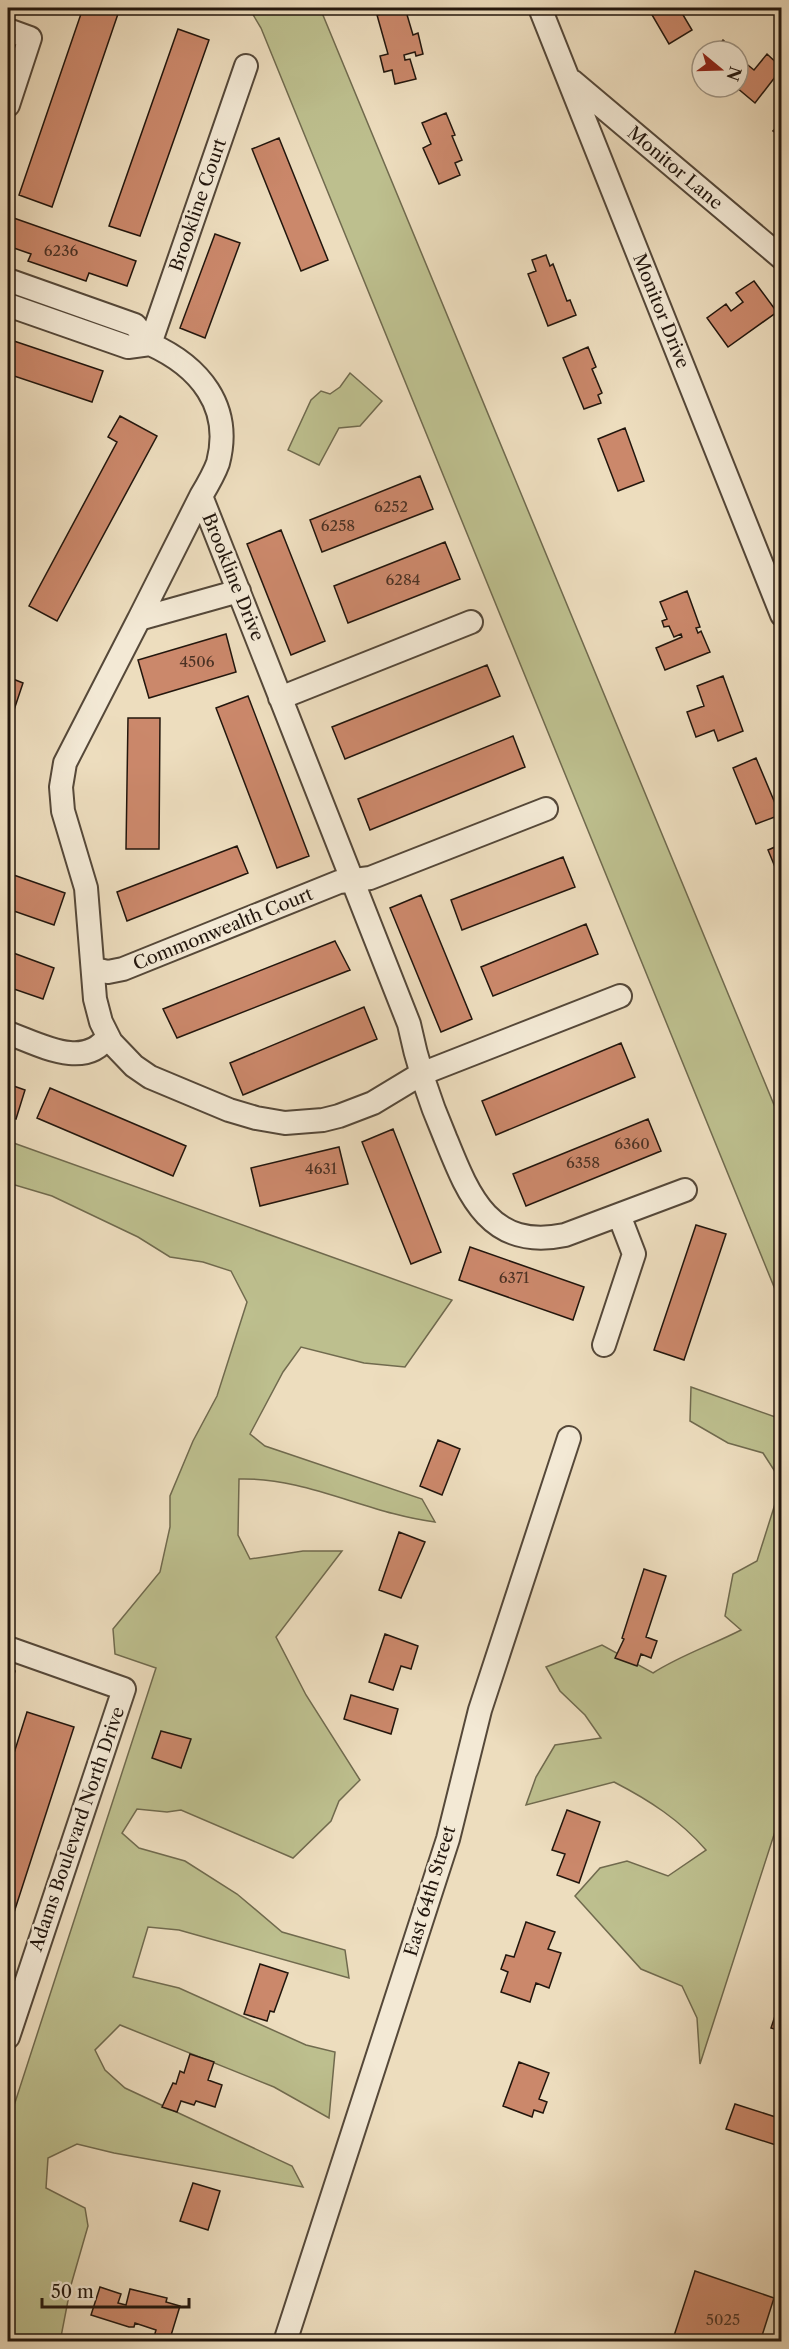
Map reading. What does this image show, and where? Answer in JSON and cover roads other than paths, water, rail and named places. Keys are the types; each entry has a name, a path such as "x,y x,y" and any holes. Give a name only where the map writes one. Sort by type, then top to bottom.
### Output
{"street":[{"name":"Monitor Drive","path":"540,8 782,615"},
{"path":"8,30 30,38 8,105"},
{"name":"Brookline Court","path":"150,344 246,66"},
{"name":"Monitor Lane","path":"568,78 782,258"},
{"name":"Brookline Drive","path":"8,280 135,325 150,344 176,356 203,382 215,407 221,435 218,463 201,496 409,1024 421,1074 466,1190 481,1211 496,1223 520,1234 547,1238 573,1233 685,1190"},
{"name":"Brookline Drive","path":"8,305 128,347 150,344"},
{"path":"201,496 68,756 61,787 66,826 80,859 86,888 95,999 108,1036 129,1062 150,1077 237,1113 285,1123 323,1120 360,1110 421,1074 620,996"},
{"path":"139,619 239,591"},
{"path":"280,698 471,622"},
{"path":"352,881 370,878 546,809"},
{"name":"Commonwealth Court","path":"94,969 108,972 123,969 339,882 352,881"},
{"path":"8,1034 77,1054 92,1052 108,1036"},
{"path":"604,1345 634,1254 619,1215"},
{"name":"East 64th Street","path":"285,2342 448,1839 480,1710 569,1438"},
{"name":"Adams Boulevard North Drive","path":"8,1648 124,1689 8,2037"}]}
